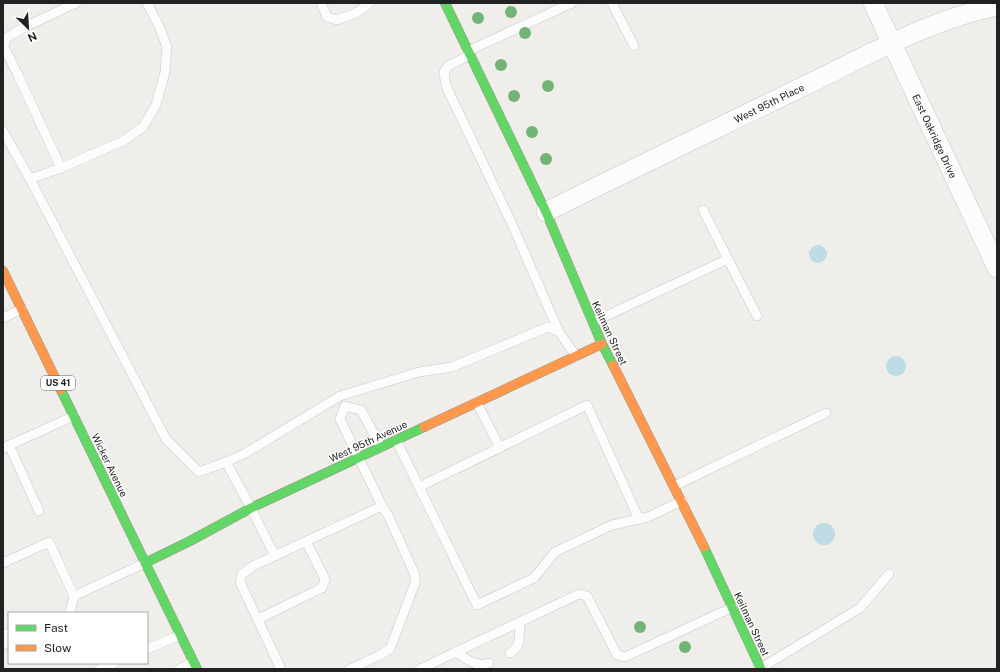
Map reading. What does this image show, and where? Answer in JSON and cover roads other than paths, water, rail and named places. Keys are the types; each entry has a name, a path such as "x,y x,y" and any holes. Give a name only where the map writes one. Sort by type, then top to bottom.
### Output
{"main road":[{"name":"Keilman Street","path":"445,3 546,212 602,344 696,529 761,668"},
{"name":"Wicker Avenue","path":"3,271 195,666"},
{"name":"West 95th Avenue","path":"145,563 251,508 602,344"}],"street":[{"name":"East Oakridge Drive","path":"873,3 997,268"},
{"name":"West 95th Place","path":"546,212 892,44 952,18 997,6"}],"lane":[{"path":"61,168 4,47 6,38 19,30 76,3"},
{"path":"30,179 61,168 123,141 143,127 156,104 165,72 167,47 159,26 147,3"},
{"path":"322,3 327,16 337,20 357,12 369,3"},
{"path":"572,3 469,53 448,66 444,72 446,86 512,224 559,332 576,356"},
{"path":"612,3 634,46"},
{"path":"3,131 30,179 166,439 199,472 244,454 340,396 419,372 452,367 548,327 559,332"},
{"path":"703,210 757,316"},
{"path":"593,322 728,259"},
{"path":"3,318 22,309"},
{"path":"340,396 345,406 340,419 382,506 388,515 415,574 415,583 390,649 350,669"},
{"path":"477,403 500,448"},
{"path":"419,486 587,405 639,519"},
{"path":"345,406 361,410 381,448"},
{"path":"674,486 826,413"},
{"path":"39,511 6,447 74,416"},
{"path":"396,440 477,605 534,578 555,552 612,525 648,517 682,501"},
{"path":"226,462 275,556"},
{"path":"281,669 240,582 242,574 253,566 382,506"},
{"path":"258,619 322,588 325,579 306,541"},
{"path":"3,563 49,542 74,596 70,612"},
{"path":"74,596 145,563"},
{"path":"761,668 860,608 889,574"},
{"path":"420,669 579,594 587,596 617,655 625,657 733,607"},
{"path":"510,653 518,647 520,622"},
{"path":"148,649 180,635"},
{"path":"456,652 475,664 489,663"},
{"path":"100,669 112,664"},
{"path":"179,669 195,666"}],"water":[{"path":"814,245 822,245 827,250 825,261 822,263 814,263 809,258 809,250"},
{"path":"892,356 900,356 906,362 906,370 900,376 892,376 886,370 886,362"},
{"path":"824,523 832,526 835,534 832,542 824,545 816,542 813,534 816,526"}]}
